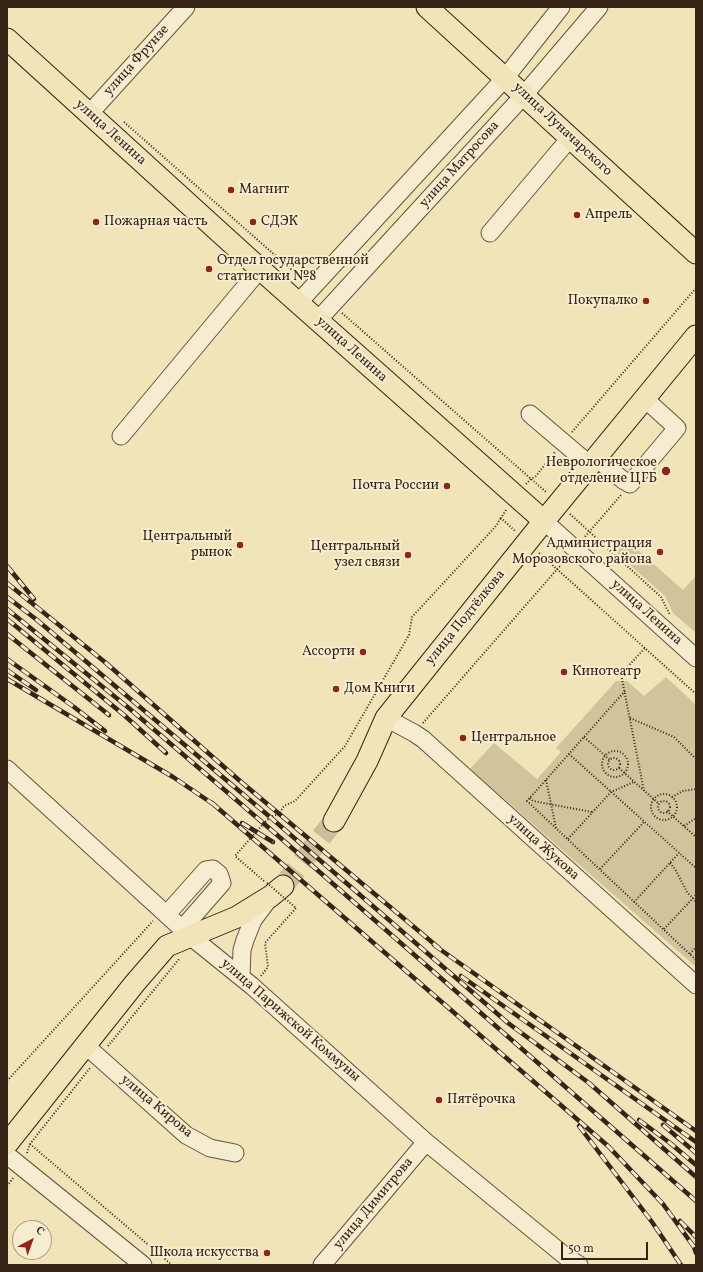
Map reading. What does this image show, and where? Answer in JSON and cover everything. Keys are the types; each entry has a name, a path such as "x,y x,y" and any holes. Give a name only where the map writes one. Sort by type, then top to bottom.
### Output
{"main road":[{"name":"улица Луначарского","path":"427,7 696,253"},
{"name":"улица Ленина","path":"7,40 260,269 544,521"},
{"name":"улица Подтёлкова","path":"334,821 367,761 386,718 558,503 696,336"},
{"path":"7,1144 135,983 167,946 186,932 221,925 237,917 274,889"}],"street":[{"name":"улица Фрунзе","path":"89,114 186,7"},
{"name":"улица Матросова","path":"298,303 311,287 505,78 560,7"},
{"name":"улица Матросова","path":"318,320 524,95 599,7"},
{"path":"490,233 570,138"},
{"path":"121,436 260,269"},
{"path":"530,414 563,443 630,484 678,428 645,399"},
{"name":"улица Ленина","path":"544,521 696,658"},
{"name":"улица Жукова","path":"386,718 414,733 696,986"},
{"name":"улица Парижской Коммуны","path":"7,769 186,932 247,981 426,1142 565,1256 579,1265"},
{"path":"165,912 206,870 213,869 219,874 222,883 186,932"},
{"path":"247,981 242,950 254,920 274,889"},
{"name":"улица Кирова","path":"85,1045 186,1135 210,1148 235,1153"},
{"name":"улица Димитрова","path":"322,1265 426,1142"},
{"path":"7,1154 143,1265"}],"path":[{"path":"124,122 311,287"},
{"path":"247,981 268,967 266,943 296,908 236,856 270,817 279,814 284,806 295,801 345,746 409,635 412,617 496,526 516,496 531,478 536,476 696,288"},
{"path":"332,305 531,478 661,597 671,616"},
{"path":"414,733 558,569 630,484"},
{"path":"501,518 696,694"},
{"path":"644,791 621,674 645,648"},
{"path":"624,691 527,801 696,960"},
{"path":"630,718 674,737 696,759"},
{"path":"584,737 610,760 613,758 618,759 620,764 618,768"},
{"path":"612,751 623,754 626,757 628,765 624,773 613,777 606,774 602,766 604,756 612,751"},
{"path":"569,754 696,868"},
{"path":"610,760 609,765 611,768 614,770 618,768"},
{"path":"618,768 658,804 660,811 663,813 670,807 668,802 662,801 658,804"},
{"path":"546,780 556,828"},
{"path":"567,839 611,792 634,782"},
{"path":"672,797 682,791 696,789"},
{"path":"662,794 672,797 677,806 673,816 666,820 662,820 655,816 651,810 651,802 653,799 662,794"},
{"path":"530,798 533,801 592,812"},
{"path":"667,811 696,837"},
{"path":"684,826 696,818"},
{"path":"600,870 644,822"},
{"path":"634,902 680,853"},
{"path":"670,863 675,869 687,892 696,902"},
{"path":"664,930 696,895"},
{"path":"7,1081 165,912"},
{"path":"690,954 696,947"},
{"path":"30,1144 172,1265"}],"shaded area":[{"path":"623,537 683,590 696,576 696,633 673,613 665,596 613,550"},
{"path":"666,677 696,705 696,967 470,769 494,743 537,779 561,752 556,748 616,681 627,681 644,696"}],"tunnel":[{"path":"283,886 334,821"}],"railway":[{"path":"7,566 34,599"},
{"path":"7,583 106,663 240,781 439,948"},
{"path":"7,597 37,620 270,817 508,1023 589,1083 696,1177"},
{"path":"7,609 130,709 276,834 696,1201"},
{"path":"7,619 124,715 166,753"},
{"path":"7,634 109,715"},
{"path":"7,659 105,731"},
{"path":"7,670 36,690"},
{"path":"7,679 173,777 216,806"},
{"path":"212,803 608,1146 663,1204 694,1247 696,1253"},
{"path":"242,823 273,842"},
{"path":"434,945 696,1131"},
{"path":"461,976 696,1142"},
{"path":"639,1120 696,1165"},
{"path":"663,1125 696,1153"},
{"path":"579,1126 652,1222 681,1265"},
{"path":"680,1221 696,1237"}],"place":[{"name":"Магнит","path":"231,190"},
{"name":"Апрель","path":"577,215"},
{"name":"Пожарная часть","path":"96,222"},
{"name":"СДЭК","path":"253,222"},
{"name":"Отдел государственной статистики №8","path":"209,269"},
{"name":"Покупалко","path":"646,301"},
{"name":"Неврологическое отделение ЦГБ","path":"666,471"},
{"name":"Почта России","path":"447,486"},
{"name":"Центральный рынок","path":"240,545"},
{"name":"Администрация Морозовского района","path":"660,552"},
{"name":"Центральный узел связи","path":"408,555"},
{"name":"Ассорти","path":"363,652"},
{"name":"Кинотеатр","path":"564,672"},
{"name":"Дом Книги","path":"336,689"},
{"name":"Центральное","path":"463,738"},
{"name":"Пятёрочка","path":"439,1100"},
{"name":"Школа искусства","path":"267,1253"}]}
